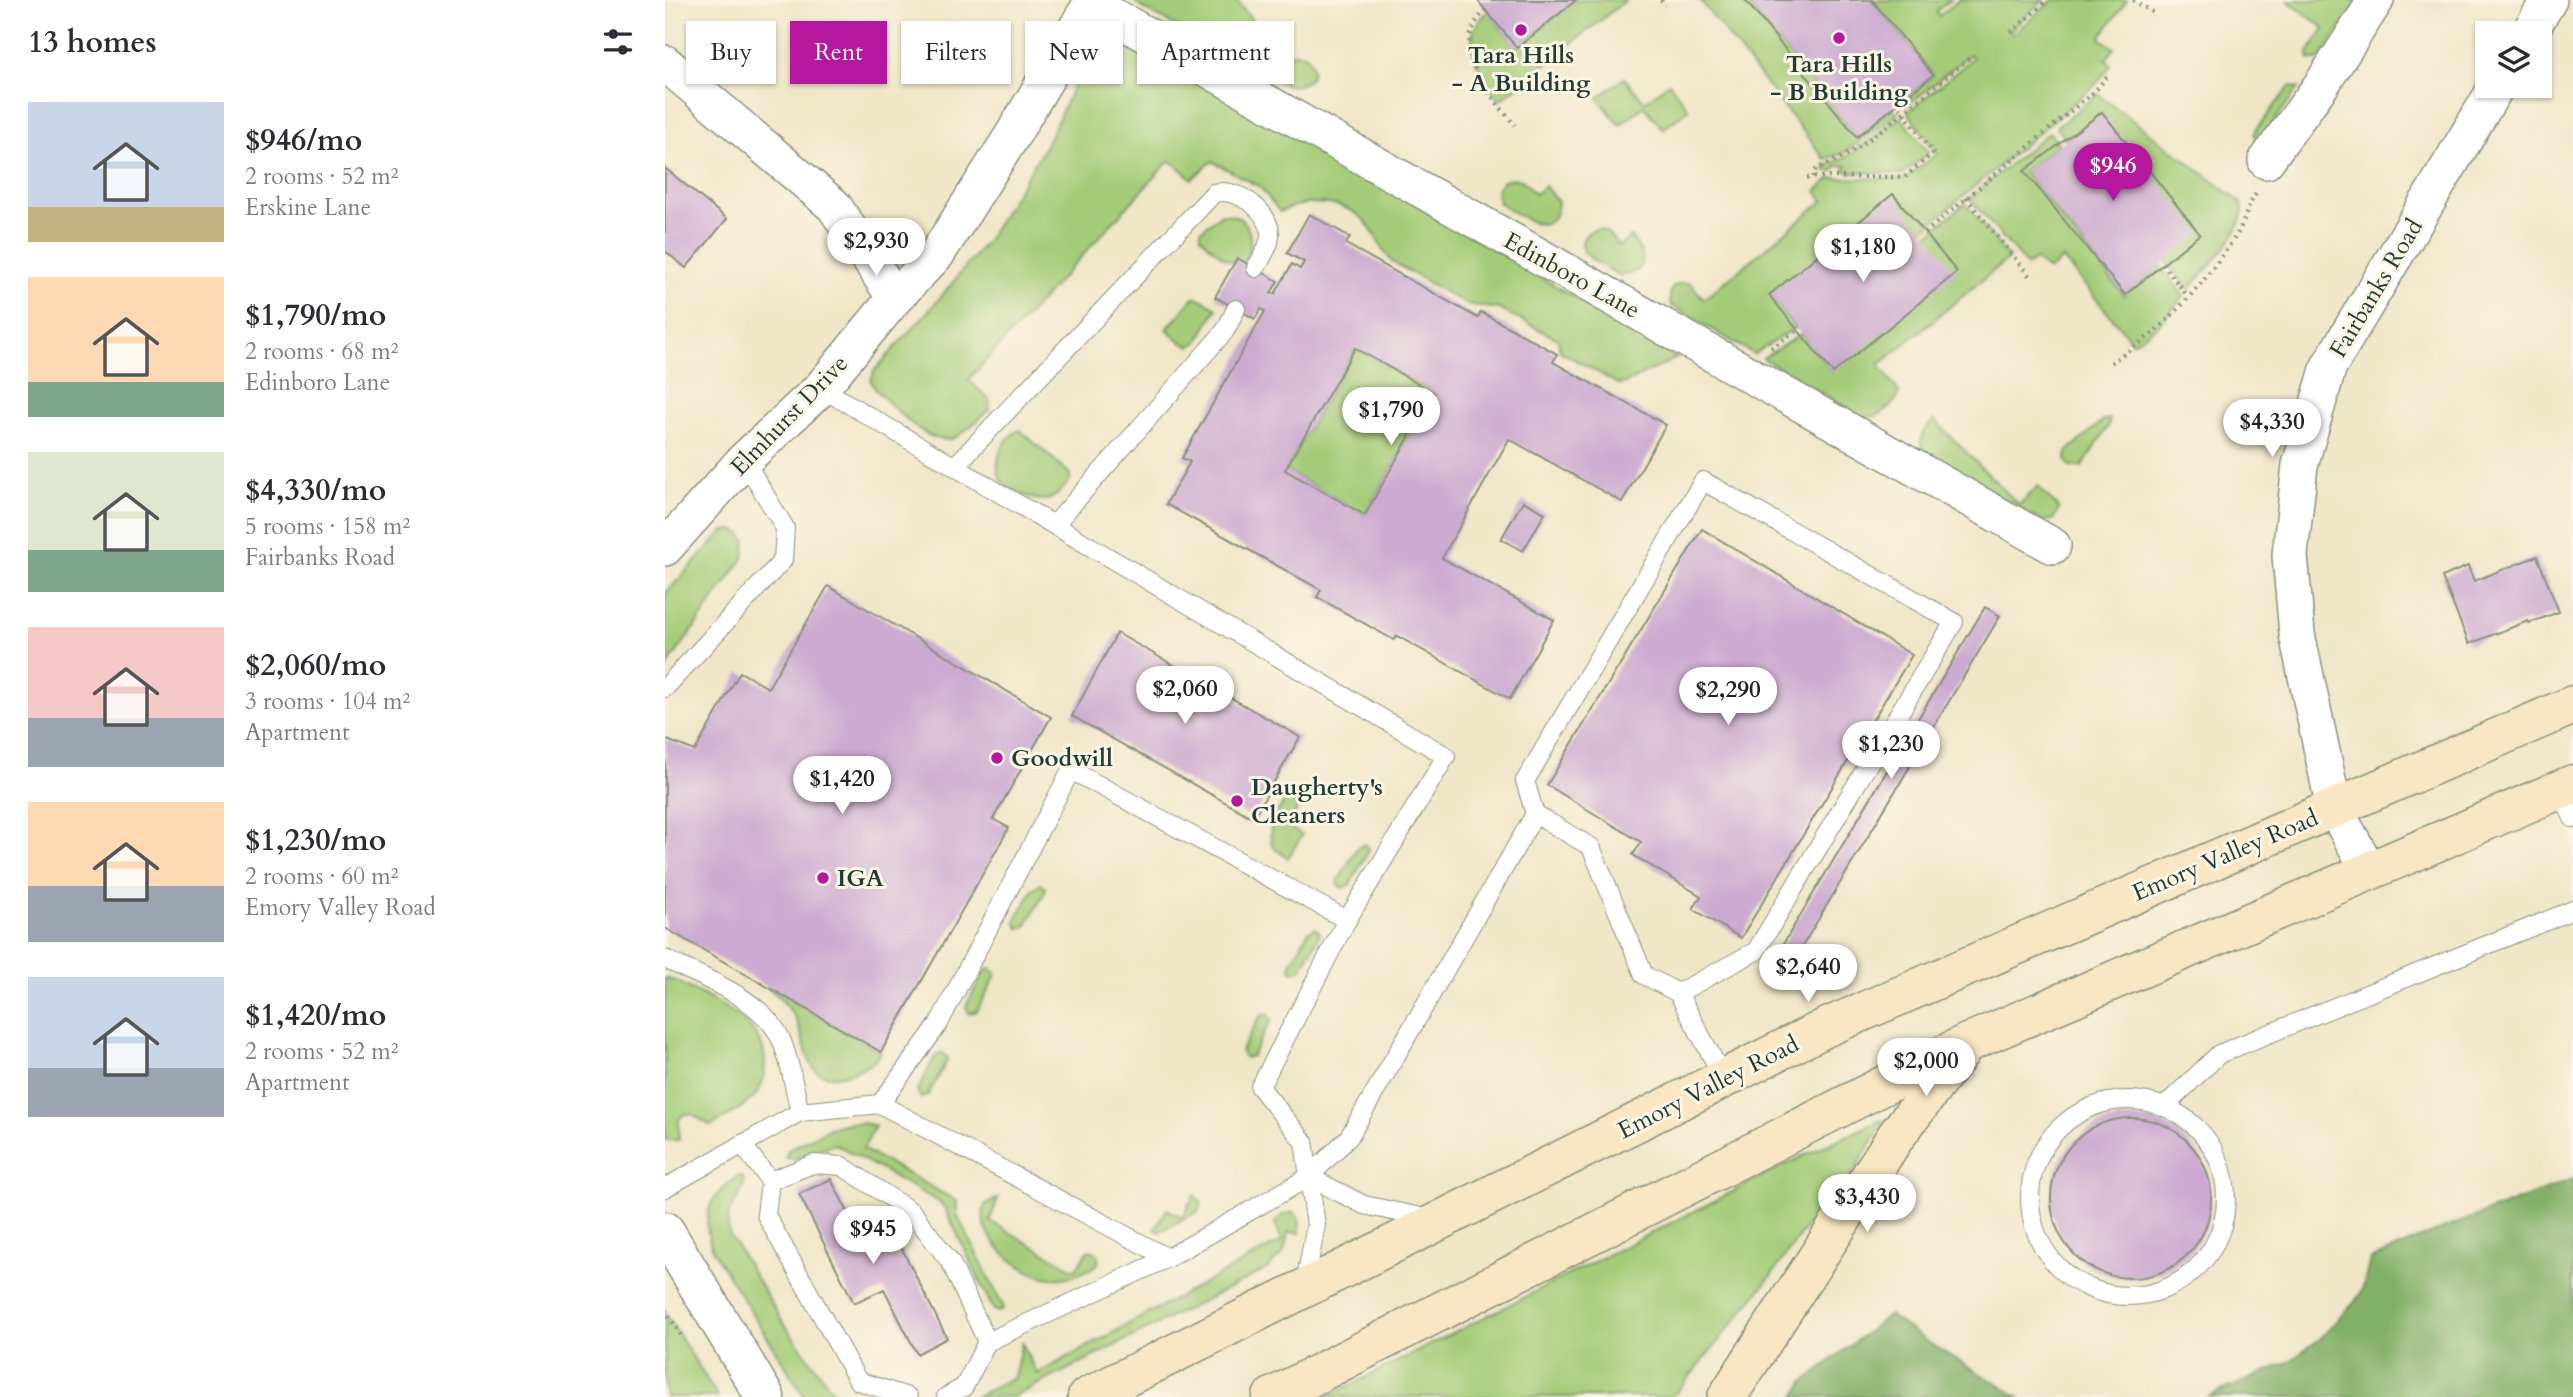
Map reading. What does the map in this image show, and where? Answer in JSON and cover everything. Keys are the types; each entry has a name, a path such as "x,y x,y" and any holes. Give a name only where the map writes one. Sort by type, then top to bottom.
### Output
{"main road":[{"name":"Emory Valley Road","path":"1087,1397 1825,1028 2573,705"},
{"path":"1272,1397 1967,1043 2369,870 2569,797"},
{"path":"1727,1397 1896,1136 1967,1043"}],"street":[{"path":"2266,160 2322,84 2376,0"},
{"path":"2536,21 2549,0"},
{"name":"Elmhurst Drive","path":"665,548 744,460 821,388 895,298 937,254 1092,2"},
{"name":"Edinboro Lane","path":"1092,2 2053,546"},
{"path":"665,63 834,206 895,298"},
{"name":"Fairbanks Road","path":"2369,870 2334,808 2297,634 2290,555 2300,465 2329,366 2490,98"},
{"path":"665,1231 765,1397"}],"lane":[{"path":"955,466 1214,193 1220,191 1231,194 1257,206 1268,221 1269,243 1256,268"},
{"path":"1055,524 1225,331 1236,309"},
{"path":"821,388 1446,756 1347,920 1260,1087 1304,1142 1316,1225 1304,1289"},
{"path":"665,688 783,560 785,528 744,460"},
{"path":"1678,993 1756,951 1954,622 1703,481 1525,781 1535,814 1591,847 1644,975 1678,993 1724,1079"},
{"path":"880,1104 938,1025 1071,770 1347,920"},
{"path":"946,1397 964,1387 988,1342 1168,1258 1309,1177 1349,1137 1535,814"},
{"path":"2164,1107 2218,1054 2573,910"},
{"path":"665,959 749,1002 768,1017 782,1039 800,1112"},
{"path":"2144,1101 2164,1107 2182,1116 2198,1129 2211,1145 2220,1163 2226,1203 2216,1242 2205,1259 2190,1273 2155,1292 2115,1295 2076,1282 2046,1253 2031,1215 2030,1194 2040,1154 2051,1136 2066,1122 2103,1103 2144,1101"},
{"path":"665,1188 800,1112 880,1104 1168,1258"},
{"path":"743,1144 770,1181 766,1215 858,1381 908,1397"},
{"path":"770,1181 813,1164 842,1166 912,1212 951,1262 988,1342"},
{"path":"1309,1177 1364,1205 1440,1221"}],"path":[{"path":"1661,0 1665,6"},
{"path":"2011,32 2047,0"},
{"path":"2133,0 2154,13"},
{"path":"1486,10 1473,26 1468,48 1480,77 1515,125"},
{"path":"1814,177 1814,171 1848,153 1972,56"},
{"path":"1925,233 2095,91 2106,78 2111,78"},
{"path":"1807,178 1905,177 1933,153 1898,104"},
{"path":"1966,198 2031,278"},
{"path":"2111,363 2163,324 2188,296 2234,239 2245,220 2247,206"},
{"path":"2162,264 2188,296"},
{"path":"1769,350 1798,330"}],"green space":[{"path":"1133,0 1236,0 1253,21 1166,21"},
{"path":"1576,0 1626,0 1499,101 1474,56 1473,33 1478,22 1488,12 1517,48"},
{"path":"1700,0 1745,0 1857,137 1893,108 1898,114 1844,153 1825,159"},
{"path":"1872,0 1951,0 1936,11 1939,16 1959,0 2044,0 2010,30 2013,34 2053,0 2127,0 2100,38 2114,48 2106,60 2111,65 2095,85 1923,230 1770,295 1795,328 1754,354 1671,305 1670,295 1673,288 1690,283 1704,299 1823,201 1816,191 1831,178 1905,179 1937,154 1908,112 1973,58 1970,54 1907,106 1901,102 1933,75"},
{"path":"2287,0 2359,0 2319,60 2309,60 2308,53 2324,28"},
{"path":"1123,45 1131,47 1137,50 1137,84 1203,84 1415,203 1677,358 1618,384 1560,351 1558,339 1499,309 1466,304 1394,263 1363,219 1345,208 1312,203 1280,212 1260,187 1212,161 1192,179 1170,160 968,380 989,399 990,409 956,437 946,440 935,438 913,425 876,390 871,381 874,371 986,242 1046,145 1075,84 1123,84"},
{"path":"1294,53 1305,54 1312,67 1310,78 1301,84 1286,85 1284,84 1294,84"},
{"path":"1624,78 1645,102 1669,83 1689,109 1663,129 1644,106 1620,125 1598,98"},
{"path":"2290,86 2299,88 2266,132 2256,138 2256,130"},
{"path":"2098,94 2242,203 2239,225 2232,237 2188,290 2166,261 2102,113 2066,139 2056,127"},
{"path":"1901,117 1929,153 1903,174 1848,172 1845,170 1847,166 1838,166 1832,172 1825,170 1826,166 1850,155"},
{"path":"2049,132 2059,144 2024,172 2124,295 2160,266 2184,296 2158,325 2133,343 2063,259 2049,270 2035,260 2027,266 1969,198"},
{"path":"1513,178 1523,181 1535,194 1545,186 1558,202 1555,215 1550,221 1543,224 1525,219 1499,203 1496,190 1503,181"},
{"path":"1965,203 2009,258 1879,365 1899,392 1894,403 1885,411 1862,417 1763,358 1801,334 1833,372 1927,236"},
{"path":"1222,214 1239,219 1248,230 1250,246 1244,262 1226,259 1201,237 1201,230"},
{"path":"1601,229 1619,246 1631,237 1640,249 1642,258 1641,267 1637,271 1621,276 1600,265 1587,254 1582,242 1589,232"},
{"path":"1193,298 1199,298 1217,308 1197,343 1190,346 1182,343 1167,329"},
{"path":"1355,348 1434,393 1365,515 1285,470"},
{"path":"2110,419 2109,425 2082,467 2070,467 2066,460 2067,452 2104,420"},
{"path":"1934,420 2019,505 2038,486 2059,509 2053,520 2041,521 1927,454 1921,440"},
{"path":"1020,430 1070,474 1070,480 1065,487 1050,499 1032,498 1014,491 1002,482 998,465 1002,448 1013,434"},
{"path":"734,530 746,541 744,557 665,669 665,594 724,531"},
{"path":"1286,800 1294,801 1296,808 1289,827 1302,835 1288,858 1273,847 1271,841 1275,816"},
{"path":"1364,844 1369,848 1368,852 1350,885 1342,888 1338,881 1357,848"},
{"path":"1040,884 1046,888 1045,892 1026,926 1019,929 1015,921 1034,888"},
{"path":"1315,928 1320,933 1319,936 1301,970 1293,972 1290,966 1308,932"},
{"path":"990,968 996,973 995,977 977,1011 969,1014 966,1006 984,972"},
{"path":"665,978 719,1004 746,1023 763,1049 765,1065 761,1086 751,1099 711,1126 692,1114 684,1114 679,1119 679,1140 665,1140"},
{"path":"768,987 881,1052 867,1066 837,1076 825,1075 816,1070 810,1062 794,1016"},
{"path":"1266,1013 1271,1018 1270,1022 1252,1056 1245,1058 1241,1051 1259,1018"},
{"path":"942,1053 947,1057 947,1061 928,1095 921,1098 917,1091 935,1057"},
{"path":"1885,1120 1835,1203 1818,1210 1768,1280 1677,1392 1669,1397 1327,1397 1803,1156"},
{"path":"847,1123 875,1126 863,1149 957,1201 957,1215 1003,1310 997,1312 993,1309 945,1208 939,1202 835,1144 793,1159 786,1158 788,1150 830,1128"},
{"path":"738,1176 743,1177 744,1186 729,1213 729,1234 784,1324 840,1397 805,1397 713,1251 707,1228 709,1209 720,1192"},
{"path":"2573,1179 2573,1397 2208,1397 2289,1362 2321,1338 2361,1294 2370,1260"},
{"path":"1194,1195 1202,1203 1197,1212 1159,1232 1155,1229 1167,1209 1182,1217"},
{"path":"998,1198 990,1221 1075,1270 1089,1250 1098,1255 1098,1264 1064,1278 1040,1276 1027,1270 1003,1252 986,1229 983,1217 985,1205"},
{"path":"1293,1212 1299,1218 1300,1233 1288,1232 1284,1252 1267,1269 1013,1397 975,1397 1014,1377 1022,1343 1037,1374 1282,1241 1275,1223 1281,1216"},
{"path":"665,1313 718,1397 665,1397"},
{"path":"1889,1315 1929,1343 2019,1397 1795,1397 1804,1382"}],"building":[{"name":"Tara Hills - A Building","path":"1477,0 1576,0 1517,48"},
{"name":"Tara Hills - B Building","path":"1745,0 1872,0 1933,75 1857,137"},
{"path":"2102,112 2200,234 2125,295 2024,171"},
{"path":"665,168 727,219 686,268 665,251"},
{"path":"1893,194 1957,272 1833,373 1769,295"},
{"path":"1309,214 1350,237 1346,244 1478,318 1481,312 1557,354 1553,362 1666,425 1622,502 1509,439 1442,558 1554,620 1510,699 1397,636 1394,640 1317,597 1321,590 1166,504 1190,462 1182,458 1265,311 1261,309 1255,319 1215,297 1237,258 1278,281 1271,293 1275,294 1292,264 1300,269 1304,262 1287,253","holes":["1355,348 1434,393 1365,515 1285,470"]},
{"path":"1523,501 1545,513 1523,551 1501,539"},
{"path":"1702,529 1912,655 1741,938 1693,909 1701,896 1633,855 1641,842 1547,785"},
{"path":"2537,556 2559,612 2469,644 2442,577 2468,566 2474,581"},
{"name":"IGA","path":"828,586 1051,717 993,819 1009,828 881,1052 665,928 665,739 695,751 740,672 768,688"},
{"path":"1985,607 2000,616 1797,955 1782,946"},
{"path":"1117,633 1300,737 1253,818 1072,716"},
{"path":"2131,1118 2162,1124 2188,1141 2205,1167 2211,1198 2205,1229 2188,1255 2162,1272 2131,1278 2100,1272 2074,1255 2057,1229 2051,1198 2057,1167 2074,1141 2100,1124"},
{"path":"831,1179 864,1244 892,1229 947,1338 917,1354 884,1289 854,1303 799,1194"}],"place":[{"name":"Tara Hills - A Building","path":"1521,30"},
{"name":"Tara Hills - B Building","path":"1839,38"},
{"name":"Goodwill","path":"997,758"},
{"name":"Daugherty's Cleaners","path":"1237,801"},
{"name":"IGA","path":"823,878"}]}
